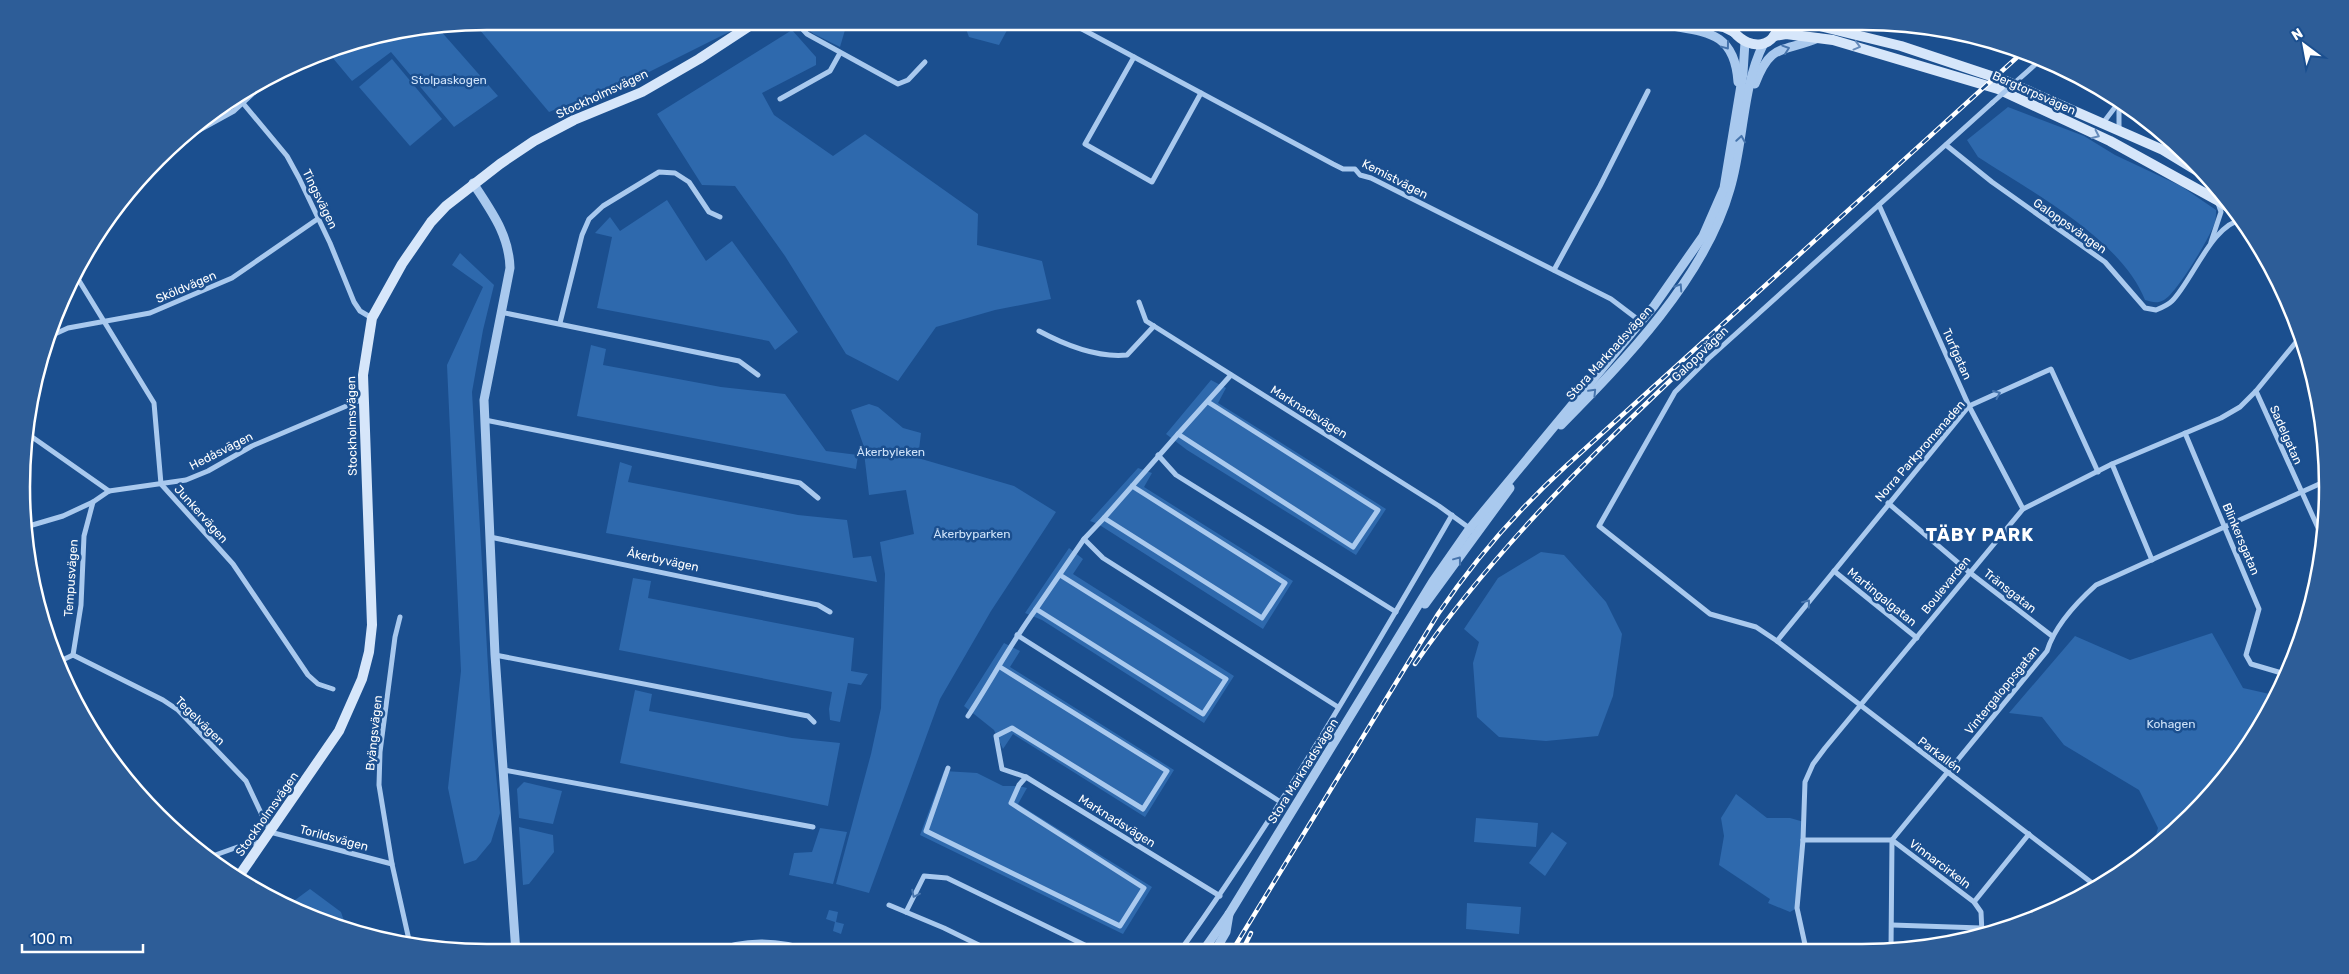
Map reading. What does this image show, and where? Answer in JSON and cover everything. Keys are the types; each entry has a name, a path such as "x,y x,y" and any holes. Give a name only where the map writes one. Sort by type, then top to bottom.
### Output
{"main road":[{"name":"Stockholmsvägen","path":"242,872 339,731 362,678 369,652 372,625 363,375 372,318 402,264 431,222 446,206 474,183 534,141 574,120 642,92 699,59 743,30"},
{"path":"1736,30 1745,42 1753,45 1763,45 1774,36 1777,30"},
{"name":"Bergtorpsvägen","path":"1834,30 1937,57 2006,81 2163,150 2182,161"},
{"name":"Bergtorpsvägen","path":"1774,36 1786,34 1818,38 1878,52 1998,89 2110,141 2217,200"}],"street":[{"path":"803,30 840,53 898,84 908,80 925,62"},
{"name":"Kemistvägen","path":"1084,30 1333,164 1343,169 1355,169 1360,175 1370,178 1611,299 1640,321"},
{"path":"1685,30 1715,35 1725,42 1737,69 1738,96"},
{"path":"1748,98 1761,67 1769,57 1782,49 1818,38"},
{"name":"Stora Marknadsvägen","path":"1208,944 1229,914 1398,641 1474,531 1695,250 1711,220 1724,188 1743,72 1745,42"},
{"name":"Stora Marknadsvägen","path":"1474,531 1559,427 1598,388 1651,327 1700,255 1722,212 1738,161 1753,68 1763,45"},
{"path":"780,100 830,71 840,53"},
{"path":"1134,57 1085,144 1152,182 1201,93"},
{"name":"Galoppvägen","path":"1777,641 1756,627 1710,614 1599,526 1675,392 1708,359 2036,65"},
{"path":"1554,270 1600,186 1648,91"},
{"path":"204,128 234,112 251,95"},
{"name":"Tingsvägen","path":"243,103 287,156 319,218 354,302 360,310 372,318"},
{"path":"2103,123 2115,106"},
{"path":"2119,109 2119,130"},
{"name":"Galoppsvängen","path":"1946,145 1992,182 2105,262 2145,308 2156,310 2171,302 2210,245 2234,222"},
{"path":"560,323 582,235 589,219 603,206 659,172 675,173 689,182 709,212 720,217"},
{"path":"474,183 500,226 509,252 510,268 484,400 495,655 515,944"},
{"name":"Galoppsvängen","path":"2210,245 2221,212 2217,200"},
{"name":"Turfgatan","path":"1878,205 1969,406 2022,509"},
{"name":"Sköldvägen","path":"57,333 68,328 150,313 232,278 319,218"},
{"name":"Junkervägen","path":"79,281 154,403 161,484 233,564 308,675 318,684 333,689"},
{"name":"Marknadsvägen","path":"1139,302 1146,321 1232,374 1474,531"},
{"path":"500,312 739,361 758,375"},
{"path":"1640,321 1651,327"},
{"path":"1039,331 1055,340 1097,354 1127,356 1154,326"},
{"name":"Boulevarden","path":"1805,944 1798,908 1803,840 1804,782 1821,753 2022,509 2112,464 2221,418 2240,407 2256,391 2295,342"},
{"name":"Norra Parkpromenaden","path":"1777,641 1969,406 2051,369 2098,472"},
{"path":"968,716 1000,667 1017,635 1084,539 1158,454 1232,374"},
{"name":"Sadelgatan","path":"2256,391 2317,526"},
{"name":"Hedåsvägen","path":"32,525 63,516 93,502 109,491 186,480 208,471 252,446 363,399"},
{"path":"1178,434 1353,547 1378,510 1208,402"},
{"path":"485,420 800,483 818,498"},
{"name":"Blinkersgatan","path":"2185,433 2259,609 2246,655 2251,664 2279,672"},
{"path":"33,437 109,491"},
{"path":"1158,454 1176,475 1396,612"},
{"path":"2112,464 2152,560"},
{"name":"Vintergaloppsgatan","path":"1892,840 2047,651 2052,636 2079,601 2096,585 2319,484"},
{"path":"1104,518 1262,618 1285,583 1132,486"},
{"name":"Tempusvägen","path":"73,656 81,605 84,536 93,502"},
{"name":"Tränsgatan","path":"1888,503 1969,572 2052,636"},
{"path":"1185,944 1220,896 1338,708 1452,515"},
{"name":"Åkerbyvägen","path":"490,537 818,606 830,612"},
{"path":"1084,539 1102,558 1338,708"},
{"name":"Martingalgatan","path":"1834,571 1917,638"},
{"path":"1036,610 1203,714 1226,679 1060,575"},
{"name":"Byängsvägen","path":"400,617 395,637 380,752 379,785 392,864 408,937"},
{"path":"1017,635 1279,801"},
{"name":"Parkallén","path":"1777,641 2091,882"},
{"path":"495,655 762,706 808,716 814,722"},
{"path":"64,660 73,656"},
{"name":"Tegelvägen","path":"73,656 163,700 178,710 246,781 270,832"},
{"name":"Marknadsvägen","path":"1000,667 1167,770 1143,809 1012,728 996,736 1002,769 1026,777 1220,896"},
{"path":"948,768 926,831 1120,926 1144,888 1011,803 1019,785 1026,777"},
{"path":"504,770 814,827"},
{"name":"Torildsvägen","path":"270,832 392,864"},
{"path":"1974,902 2029,834"},
{"path":"1803,840 1892,840"},
{"name":"Vinnarcirkeln","path":"1892,840 1974,902 1981,912 1982,927"},
{"name":"Vinnarcirkeln","path":"1891,943 1892,840"},
{"path":"216,855 246,844 263,842"},
{"path":"906,912 924,876 947,878 1083,944"},
{"path":"889,904 976,944"},
{"name":"Stora Marknadsvägen","path":"1202,944 1217,922 1229,914"},
{"name":"Stora Marknadsvägen","path":"1219,944 1226,932 1229,914"},
{"name":"Vinnarcirkeln","path":"1892,924 1974,929"},
{"path":"747,944 762,942 793,944"}],"green space":[{"path":"480,30 733,30 649,72 549,112"},
{"path":"792,30 816,57 816,65 762,93 774,115 833,156 865,134 978,214 977,245 1042,261 1051,299 995,310 936,327 898,381 846,354 785,256 735,186 702,185 657,114"},
{"path":"809,30 845,30 840,47"},
{"path":"966,30 1007,30 999,45 969,37"},
{"name":"Stolpaskogen","path":"442,32 498,96 454,127 391,52 352,81 332,57 398,39"},
{"path":"392,59 442,119 410,146 359,87"},
{"path":"2008,107 2084,136 2115,155 2181,186 2216,210 2215,222 2207,239 2169,296 2159,302 2145,300 2133,278 2096,237 2048,202 1978,157 1967,140"},
{"path":"667,200 706,261 732,241 798,332 775,350 769,341 597,308 612,237 595,233 610,217 620,231"},
{"path":"460,253 494,285 483,330 472,392 492,735 500,813 491,842 476,860 464,864 448,788 461,671 447,365 483,287 452,265"},
{"path":"591,345 606,349 603,365 721,387 785,394 826,451 858,455 856,469 577,416"},
{"path":"1211,380 1226,388 1218,403 1386,509 1356,555 1187,450 1166,434"},
{"name":"Åkerbyparken","path":"869,404 878,407 903,428 921,433 918,458 1014,486 1056,512 991,611 940,699 869,893 836,884 871,754 881,708 885,574 880,542 914,534 906,490 869,495 863,444 851,410"},
{"path":"620,462 632,466 628,482 798,515 847,520 853,558 871,556 877,582 606,533"},
{"path":"1138,468 1152,473 1144,487 1293,581 1263,629 1098,524 1090,521"},
{"path":"1069,548 1083,559 1073,574 1234,676 1204,723 1042,620 1025,613"},
{"path":"1541,552 1564,555 1606,602 1622,634 1613,696 1598,736 1546,741 1499,737 1477,717 1473,663 1479,642 1464,629 1498,578"},
{"path":"633,578 651,581 648,598 854,638 851,671 868,674 861,685 848,683 840,722 830,720 829,709 832,692 619,650"},
{"name":"Kohagen","path":"2212,633 2243,688 2269,694 2258,716 2225,765 2185,810 2155,837 2158,828 2139,790 2064,745 2042,717 2009,713 2075,636 2130,660"},
{"path":"1004,643 1020,651 1010,667 1174,770 1145,817 1013,734 1003,749 994,730 964,706"},
{"path":"635,690 652,694 649,711 792,738 840,743 828,806 620,763"},
{"path":"944,771 977,773 1003,786 1027,788 1018,804 1152,887 1123,934 920,835"},
{"path":"524,782 562,791 553,824 519,818 517,789"},
{"path":"1736,794 1767,818 1790,818 1804,822 1797,908 1790,912 1768,903 1770,899 1719,865 1724,836 1721,818"},
{"path":"1476,818 1538,823 1536,847 1474,842"},
{"path":"519,827 553,835 554,852 529,884 523,885"},
{"path":"820,828 847,832 833,884 789,875 794,853 812,852"},
{"path":"1552,832 1567,843 1545,876 1529,863"},
{"path":"310,889 341,912 344,921 312,909 294,901"},
{"path":"1467,903 1521,907 1519,934 1466,929"},
{"path":"829,910 838,912 836,922 844,924 841,934 833,931 835,922 826,919"}],"railway":[{"path":"1236,944 1438,614 1497,536 1566,466 2017,57"},
{"path":"1415,664 1473,587 1537,514 1604,444 1674,377"},
{"path":"1246,944 1251,933"}],"district":[{"name":"TÄBY PARK","path":"1980,535"}],"park label":[{"name":"Åkerbyleken","path":"891,452"}]}
